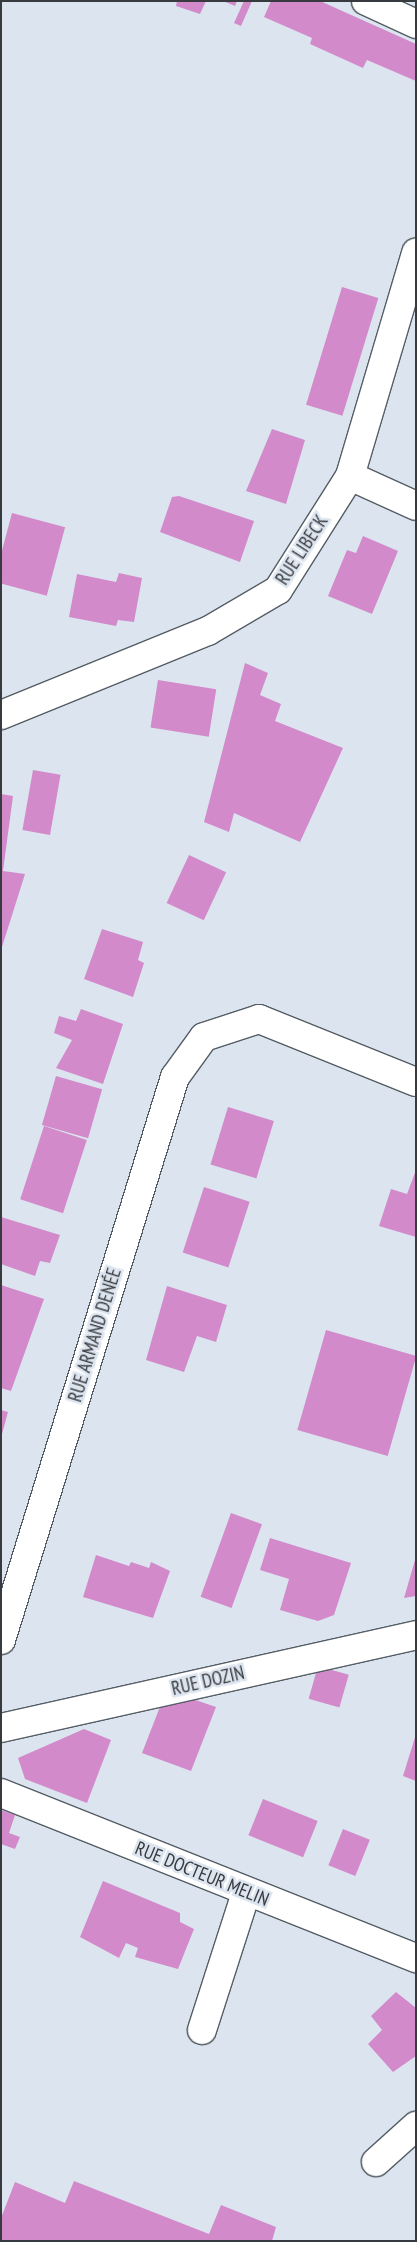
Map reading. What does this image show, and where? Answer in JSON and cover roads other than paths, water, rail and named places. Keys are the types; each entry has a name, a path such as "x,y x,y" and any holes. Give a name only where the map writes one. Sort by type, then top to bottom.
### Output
{"street":[{"path":"366,1 416,24"},
{"name":"RUE LIBECK","path":"1,715 208,631 278,590 350,476 416,253"},
{"path":"350,476 416,506"},
{"name":"RUE ARMAND DENÉE","path":"1,1640 175,1077 204,1037 259,1019 416,1082"},
{"name":"RUE DOZIN","path":"1,1728 416,1635"},
{"name":"RUE DOCTEUR MELIN","path":"1,1793 246,1893 412,1950"},
{"path":"202,2030 246,1893"},
{"path":"376,2162 416,2126"}]}
